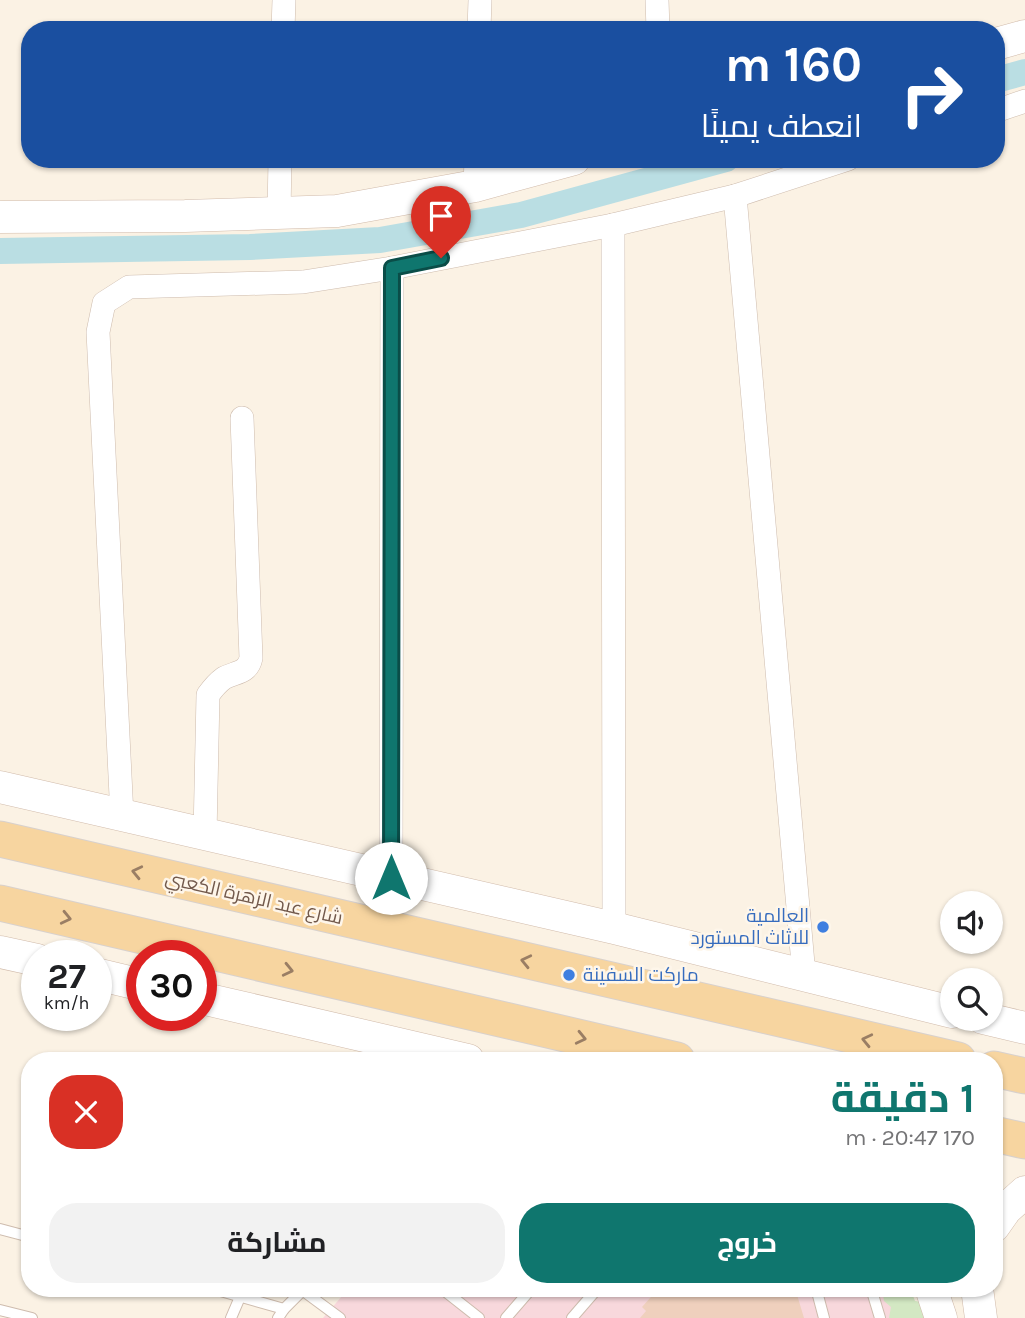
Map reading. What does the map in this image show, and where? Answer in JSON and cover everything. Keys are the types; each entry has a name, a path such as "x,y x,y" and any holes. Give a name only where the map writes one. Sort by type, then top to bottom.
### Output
{"main road":[{"name":"شارع عبد الزهرة الكعبي","path":"0,839 923,1052"},
{"path":"0,903 643,1052"},
{"path":"1003,1071 1025,1076"},
{"path":"1003,1136 1025,1141"}],"street":[{"path":"283,21 284,0"},
{"path":"479,21 480,0"},
{"path":"657,0 658,21"},
{"path":"1005,42 1025,36"},
{"path":"1005,108 1025,102"},
{"path":"279,213 280,168"},
{"path":"0,217 185,216 337,211 476,173 511,168"},
{"path":"122,816 98,332 104,303 129,287 303,282 392,268 613,225 735,196 821,168"},
{"path":"735,196 804,975"},
{"path":"613,225 614,929"},
{"path":"391,878 392,268"},
{"path":"205,835 208,695 215,684 250,666 251,658 242,418"},
{"path":"0,787 614,929 940,1009"},
{"path":"0,951 21,956"},
{"path":"217,1002 434,1052"},
{"path":"1003,1023 1025,1028"},
{"path":"1003,1213 1025,1192"},
{"path":"1003,1219 1025,1207"},
{"path":"934,1297 941,1318"},
{"path":"978,1297 981,1318"}],"lane":[{"path":"0,1229 21,1235"},
{"path":"231,1318 240,1297 281,1313 296,1297"},
{"path":"313,1297 340,1318"},
{"path":"452,1297 479,1318"},
{"path":"506,1318 524,1297"},
{"path":"572,1318 590,1297"},
{"path":"818,1297 824,1318"},
{"path":"874,1297 880,1318"},
{"path":"0,1310 32,1318"}],"shaded area":[{"path":"341,1297 894,1297 900,1318 323,1318"}],"green space":[{"path":"883,1297 913,1297 915,1301 922,1302 928,1318 889,1318 891,1307"}],"building":[{"path":"651,1297 798,1297 804,1318 640,1318 646,1311 642,1307"}],"waterway":[{"path":"1005,78 1025,72"},
{"path":"0,251 250,247 380,240 521,215 693,168"}],"place":[{"name":"العالمية للاثاث المستورد","path":"823,927"},
{"name":"ماركت السفينة","path":"569,975"}],"route":[{"path":"391,878 392,268 441,258"}]}
